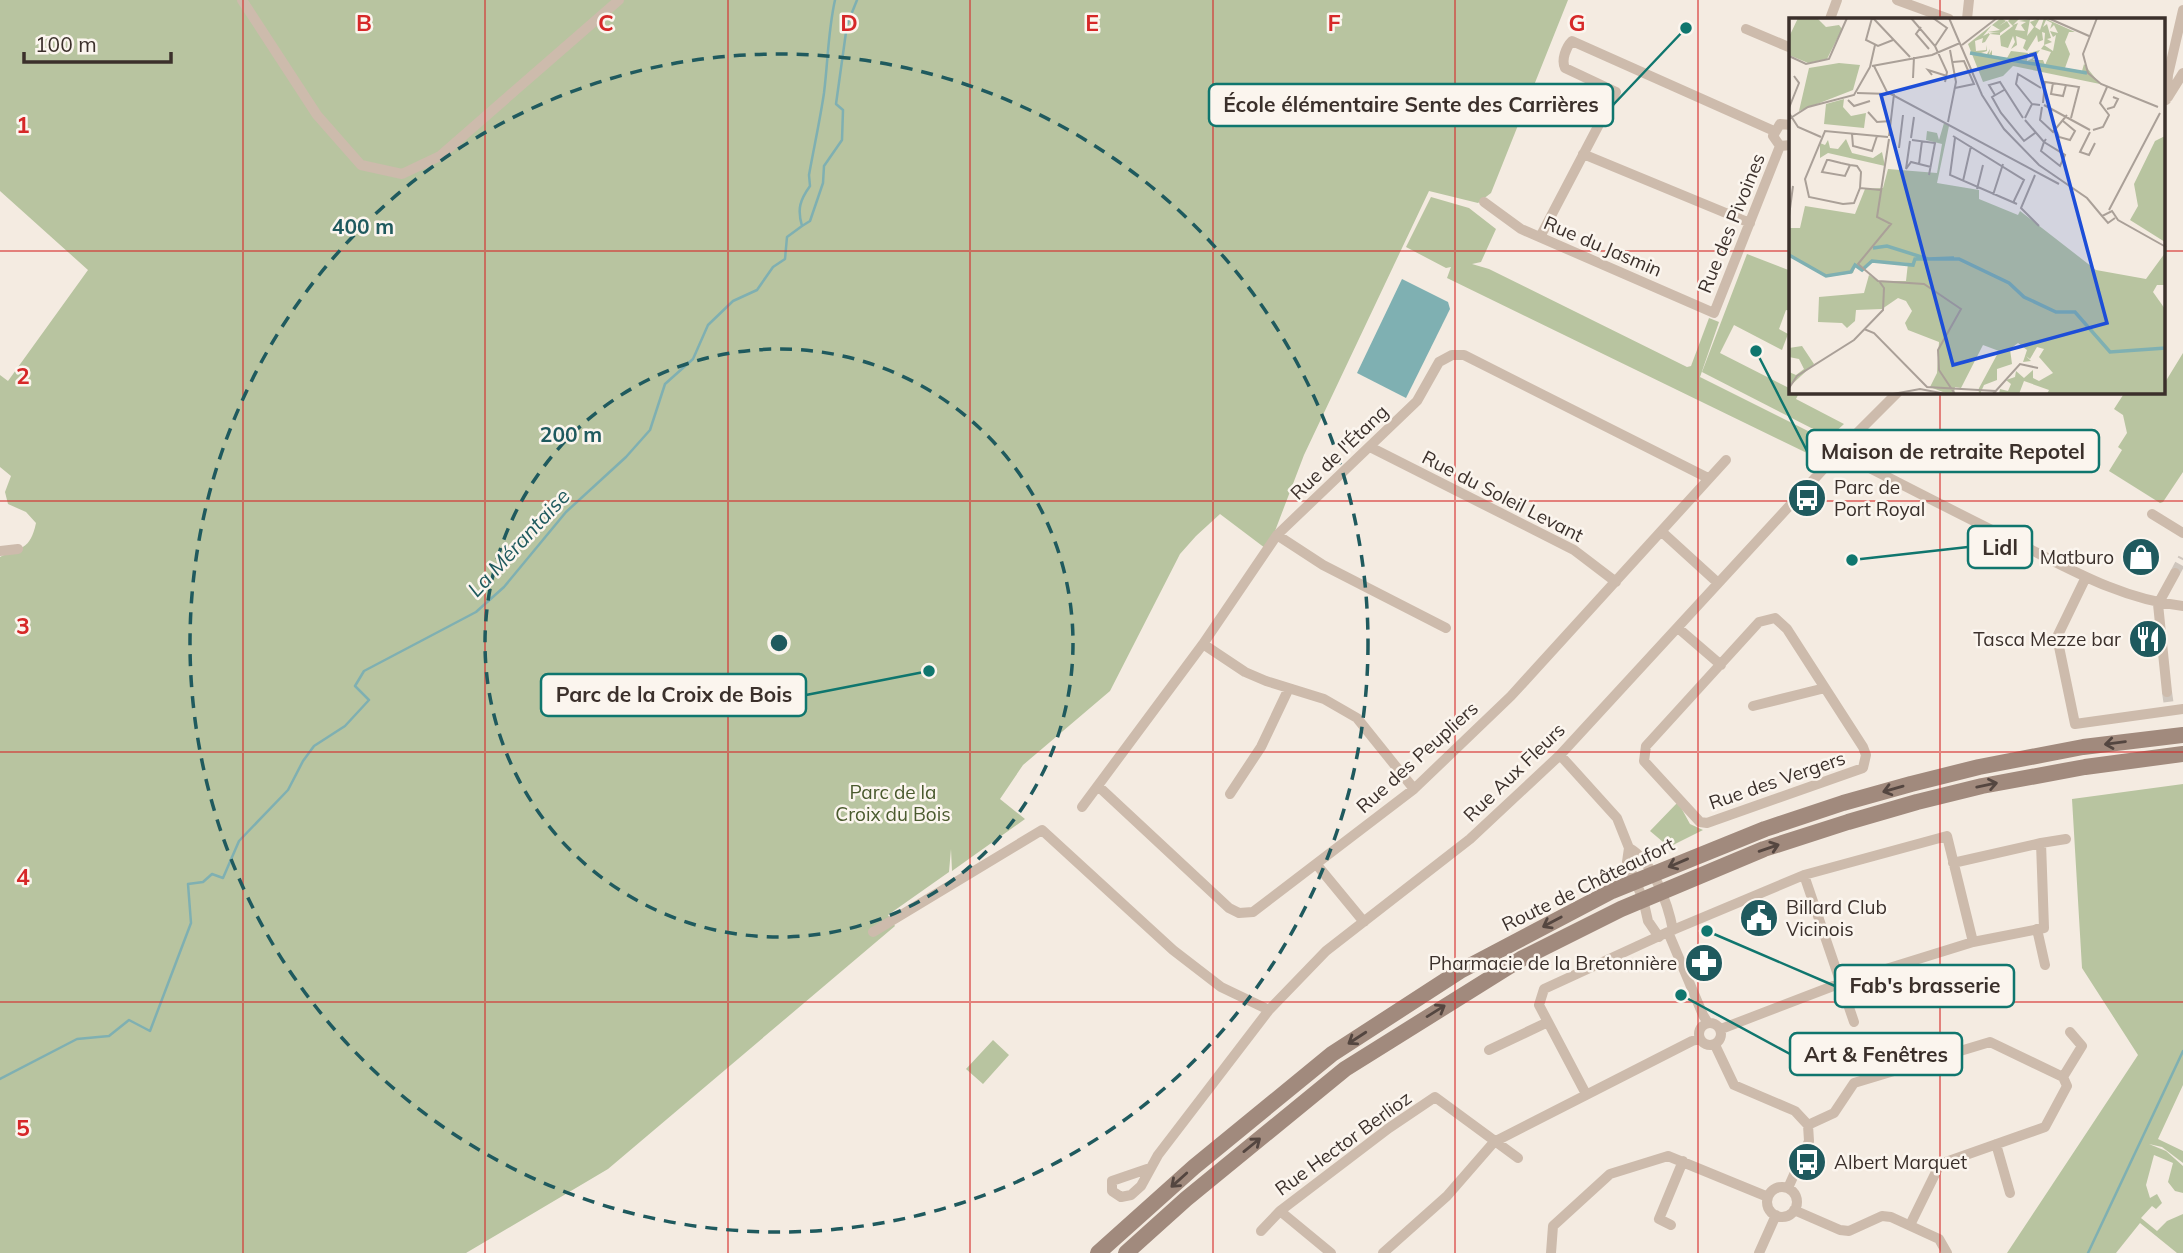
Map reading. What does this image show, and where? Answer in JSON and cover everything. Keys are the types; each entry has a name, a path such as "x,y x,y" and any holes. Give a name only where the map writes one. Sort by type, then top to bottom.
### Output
{"main road":[{"name":"Route de Châteaufort","path":"1126,1253 1186,1199 1345,1069 1521,959 1640,891 1652,874 1765,829 1911,784 2082,747 2183,735"},
{"name":"Route de Châteaufort","path":"1098,1253 1194,1167 1332,1054 1460,971 1640,891 1660,891 1765,849 1848,822 1982,786 2085,767 2183,754"}],"street":[{"path":"242,0 317,115 361,165 402,174 440,156 619,0"},
{"path":"1830,18 1837,0"},
{"path":"1897,0 1946,18"},
{"path":"1967,18 1969,0"},
{"path":"2166,88 2183,10"},
{"path":"1746,29 1789,47"},
{"path":"1540,237 1616,92 1564,68 1563,62 1570,43 1575,41 1633,66 1774,131"},
{"path":"2166,98 2183,73"},
{"path":"1786,145 1774,140 1774,131 1780,124 1789,122"},
{"name":"Rue des Pivoines","path":"1714,313 1750,223 1786,145"},
{"path":"1583,154 1750,223"},
{"name":"Rue du Jasmin","path":"1484,202 1521,229 1714,313"},
{"name":"Rue de l'Étang","path":"1082,807 1203,644 1277,535 1418,401 1439,362 1452,355 1464,355 1708,478"},
{"name":"Rue Aux Fleurs","path":"1150,1168 1269,1010 1326,951 1470,839 1560,755 1840,451 1896,394"},
{"name":"Rue du Soleil Levant","path":"1370,447 1574,550 1616,582"},
{"path":"1840,451 2086,577 2128,595 2158,604 2183,606"},
{"name":"Rue des Peupliers","path":"1098,786 1229,908 1239,913 1253,912 1414,789 1511,696 1726,460"},
{"path":"2151,514 2183,533"},
{"path":"1662,532 1718,583"},
{"path":"1277,535 1323,565 1446,628"},
{"path":"0,551 18,549"},
{"path":"2167,692 2158,604 2175,573"},
{"path":"2086,577 2057,637 2075,724 2183,709"},
{"name":"Rue des Vergers","path":"1775,618 1787,629 1863,747 1866,755 1863,768 1707,823 1700,822 1648,766 1644,761 1644,754 1646,746 1721,665 1759,622 1775,618"},
{"path":"1678,628 1721,665"},
{"path":"1203,644 1245,672 1324,699 1357,718 1414,789"},
{"path":"1230,794 1261,747 1289,688"},
{"path":"1753,706 1825,688"},
{"path":"1560,755 1617,818 1629,848 1627,862 1640,891 1648,921 1667,933"},
{"path":"873,932 1042,830 1173,950 1220,987 1269,1010"},
{"path":"1586,1094 1539,1004 1545,989 1667,933 1804,875 1947,836 1973,942"},
{"path":"1953,863 2066,839"},
{"path":"1721,1029 1841,983 1973,942 2043,928 2040,843"},
{"path":"1629,848 1639,853 1670,911 1667,933 1703,1015 1708,1023 1718,1025 1721,1029 1721,1039 1715,1045"},
{"path":"1317,865 1364,922"},
{"path":"1804,875 1854,1022"},
{"path":"2037,929 2045,965"},
{"path":"1489,1050 1548,1022"},
{"path":"1708,1023 1700,1029 1700,1039 1704,1044 1715,1045"},
{"path":"2063,1077 2082,1046 2070,1032"},
{"path":"1383,1253 1447,1196 1494,1142 1700,1039"},
{"path":"1808,1125 1834,1113 1854,1083 1990,1042 2063,1077 2067,1086 2045,1127 1942,1163 1910,1225"},
{"path":"1715,1045 1734,1085 1795,1111 1808,1125 1809,1142 1788,1188"},
{"name":"Rue Hector Berlioz","path":"1261,1231 1280,1211 1389,1128 1435,1097 1518,1158"},
{"path":"1996,1144 2010,1193"},
{"path":"1551,1253 1553,1226 1610,1174 1668,1156 1768,1197"},
{"path":"1671,1225 1659,1219 1683,1161"},
{"path":"1776,1188 1788,1188 1796,1197 1794,1210 1786,1216 1776,1215 1768,1207 1768,1197 1776,1188"},
{"path":"1794,1210 1840,1230 1849,1231 1882,1216 1910,1225 1938,1239 1947,1253"},
{"name":"Rue Hector Berlioz","path":"1280,1211 1331,1253"},
{"path":"1759,1253 1776,1215"}],"green space":[{"name":"Parc de la Croix du Bois","path":"0,0 1568,0 1491,193 1478,203 1429,191 1304,455 1275,531 1265,548 1220,514 1196,536 1180,554 1110,691 1023,765 1000,799 1025,819 952,871 951,849 949,872 888,915 895,926 608,1169 466,1253 0,1253 0,557 28,543 36,523 26,512 8,504 5,492 11,476 0,467 0,375 8,381 88,270 0,191"},
{"path":"1431,197 1469,208 1496,229 1481,262 1472,264 1489,269 1687,367 1691,366 1709,318 1719,322 1700,377 1816,435 1828,438 1811,455 1447,278 1451,267 1446,268 1406,247"},
{"path":"1747,254 1789,270 1789,311 1786,310 1779,329 1788,334 1782,350 1734,325 1720,353 1789,388 1789,394 1798,394 1796,399 1844,424 1832,435 1819,432 1702,372"},
{"path":"2183,353 2183,472 2160,503 2109,471 2122,450 2118,447 2127,433 2123,415 2114,409 2124,394 2166,394 2166,381"},
{"path":"2183,784 2183,1085 2158,1139 2183,1151 2183,1163 2162,1147 2149,1144 2166,1151 2183,1166 2183,1193 2175,1191 2168,1182 2173,1163 2154,1155 2146,1185 2150,1198 2157,1194 2162,1203 2156,1209 2152,1206 2141,1218 2157,1231 2167,1221 2183,1214 2183,1253 2177,1253 2140,1223 2116,1253 2007,1253 2138,1055 2082,968 2072,799"},
{"path":"1678,802 1690,824 1703,830 1669,847 1650,831"},
{"path":"993,1040 1009,1055 983,1084 966,1069"}],"water":[{"path":"1402,279 1448,302 1450,309 1406,398 1357,373"}],"waterway":[{"name":"La Mérantaise","path":"0,1079 77,1039 109,1036 129,1020 150,1031 191,923 188,884 203,882 212,874 223,878 239,841 288,790 314,746 345,726 369,700 355,686 364,671 476,612 504,587 566,512 626,457 650,430 665,384 693,359 708,325 733,301 757,290 773,267 785,259 787,237 802,226 800,205 810,186 809,175 824,93 835,0"},
{"path":"802,226 810,221 823,183 824,166 842,140 843,110 836,104 847,25 857,0"},
{"path":"2088,1253 2183,1051"}],"tunnel":[{"path":"2175,573 2183,558"},
{"path":"2167,692 2169,706"}],"place":[{"name":"École élémentaire Sente des Carrières","path":"1686,28"},
{"name":"Maison de retraite Repotel","path":"1756,351"},
{"name":"Parc de Port Royal","path":"1807,498"},
{"name":"Matburo","path":"2141,557"},
{"name":"Lidl","path":"1852,560"},
{"name":"Tasca Mezze bar","path":"2148,639"},
{"name":"Parc de la Croix de Bois","path":"929,671"},
{"name":"Billard Club Vicinois","path":"1759,918"},
{"name":"Fab's brasserie","path":"1707,931"},
{"name":"Pharmacie de la Bretonnière","path":"1704,963"},
{"name":"Art & Fenêtres","path":"1681,995"},
{"name":"Albert Marquet","path":"1807,1162"}]}
